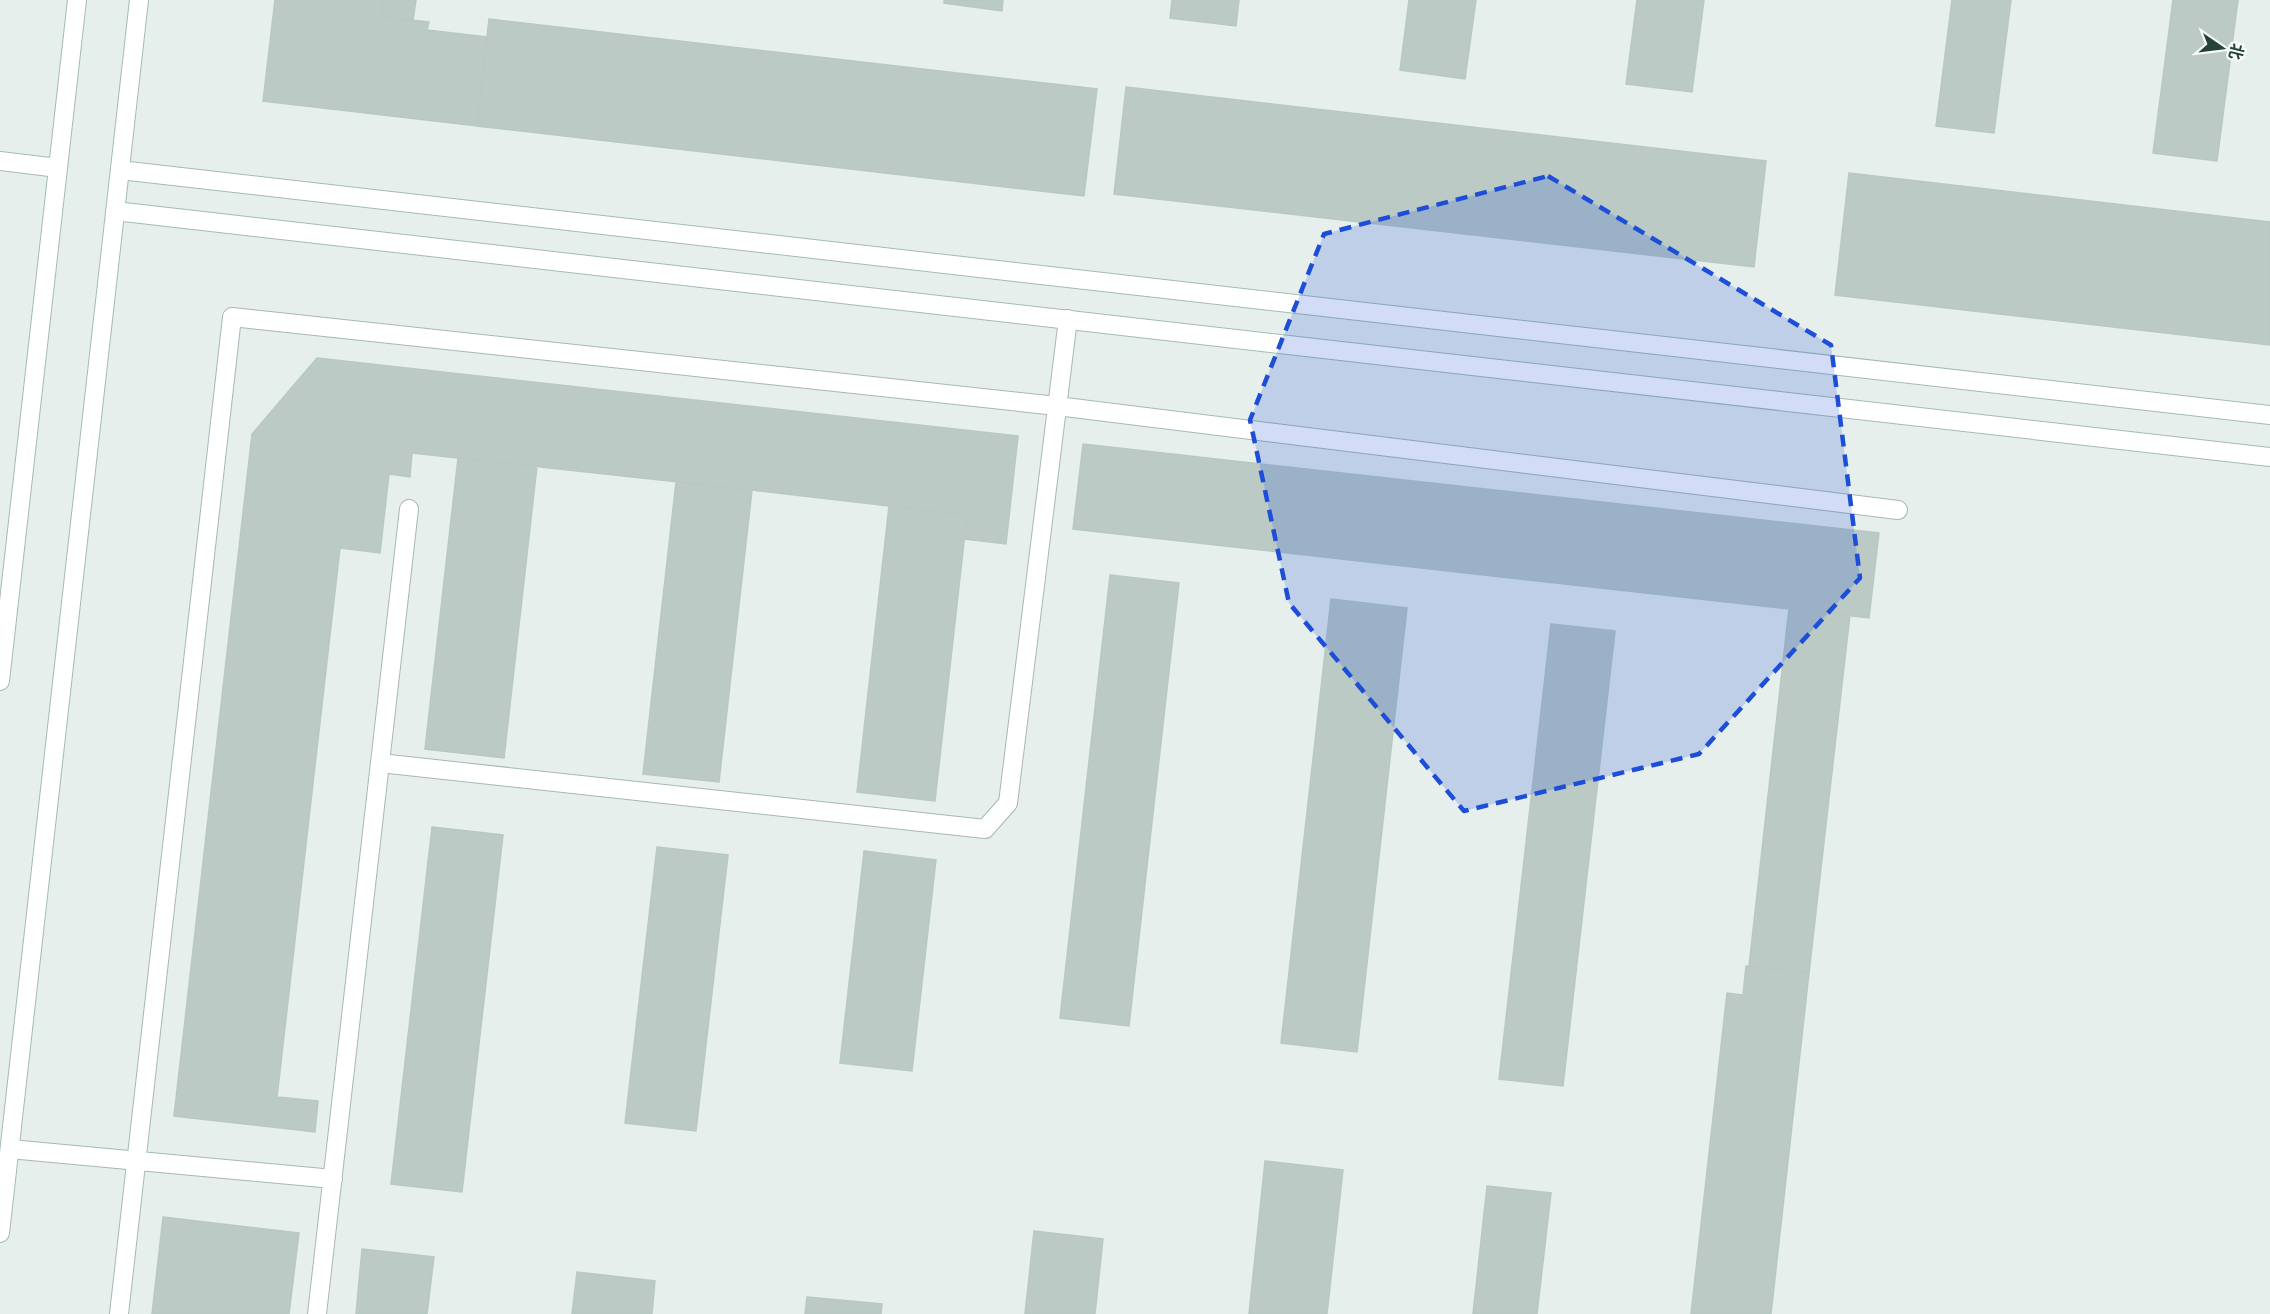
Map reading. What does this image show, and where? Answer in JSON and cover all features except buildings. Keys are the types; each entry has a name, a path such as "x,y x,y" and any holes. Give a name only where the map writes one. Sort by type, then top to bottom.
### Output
{"street":[{"path":"0,681 77,0"},
{"path":"0,1233 139,0"},
{"path":"0,161 58,168"},
{"path":"120,170 2270,415"},
{"path":"115,211 2270,457"},
{"path":"119,1314 232,317 1057,406 1898,510"},
{"path":"380,764 985,829 1008,803 1068,319"},
{"path":"317,1314 409,509"},
{"path":"9,1149 333,1179"}],"highlighted area":[{"path":"1548,176 1831,345 1860,578 1699,754 1464,811 1289,603 1250,420 1324,234"}]}
